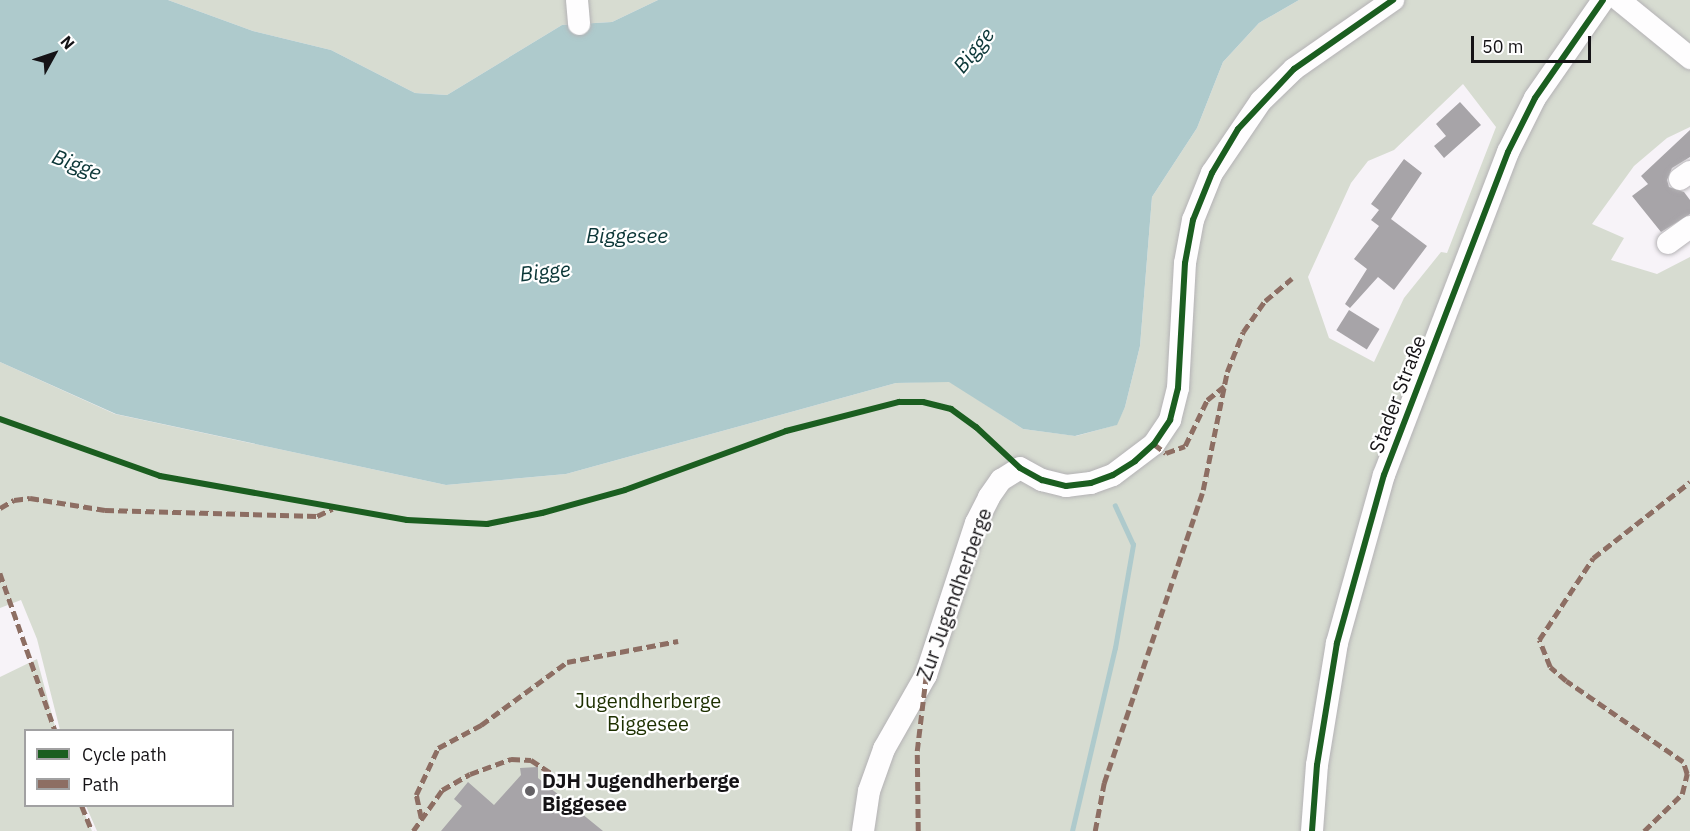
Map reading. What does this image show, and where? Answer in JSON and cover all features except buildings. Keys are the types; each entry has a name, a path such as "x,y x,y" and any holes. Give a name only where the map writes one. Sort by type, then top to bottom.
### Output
{"street":[{"path":"577,0 579,24"},
{"name":"Zur Jugendherberge","path":"863,831 869,791 884,749 926,675 976,523 989,497 1001,480 1020,468 1042,480 1066,486 1091,483 1113,475 1154,444 1170,420 1178,388 1185,263 1193,220 1212,173 1238,129 1261,101 1294,69 1393,0"},
{"name":"Stader Straße","path":"1312,831 1322,730 1337,643 1350,586 1384,475 1508,152 1535,98 1603,0"},
{"path":"1619,0 1690,58"},
{"path":"1668,243 1690,227"}],"green space":[{"path":"168,0 658,0 612,22 562,25 447,95 415,93 331,50 253,31"},
{"name":"Jugendherberge Biggesee","path":"1299,0 1690,0 1690,127 1667,138 1634,166 1592,224 1624,238 1611,260 1657,274 1690,257 1690,831 97,831 86,807 234,807 234,729 60,729 37,639 21,600 0,608 0,362 115,414 446,485 566,474 896,383 949,381 1023,429 1076,436 1116,425 1125,407 1140,346 1152,197 1197,128 1223,62 1259,23","holes":["1463,84 1496,127 1447,253 1441,252 1404,298 1374,362 1329,338 1308,277 1351,183 1368,161 1394,150"]},
{"path":"37,659 56,729 24,729 24,807 81,807 92,831 0,831 0,677"}],"water":[{"name":"Biggesee","path":"0,0 168,0 253,31 331,50 415,93 447,95 562,25 612,22 658,0 1299,0 1259,23 1223,62 1197,128 1152,197 1140,346 1125,407 1117,425 1075,436 1023,429 949,382 896,383 566,474 446,485 116,414 0,362"}],"waterway":[{"path":"1072,831 1115,648 1133,545 1115,506"}],"marked path":[{"path":"1095,831 1104,783 1203,490 1227,372 1243,332 1265,301 1292,278"},
{"path":"1154,444 1166,453 1185,446 1207,400 1224,386"},
{"path":"1644,831 1682,794 1687,774 1683,762 1566,681 1550,667 1539,640 1593,558 1690,482"},
{"path":"0,508 14,500 30,498 105,510 317,516 332,509"},
{"path":"0,573 55,729"},
{"path":"421,818 416,795 438,748 481,725 567,662 678,641"},
{"path":"918,831 917,751 926,675"},
{"path":"413,831 442,790 470,774 511,759 531,760 551,773"},
{"path":"82,807 92,831"}],"cycle path":[{"path":"0,419 160,476 407,520 487,524 542,513 625,490 786,431 899,402 923,402 951,409 976,427 1020,468 1042,480 1066,486 1091,483 1113,475 1135,461 1154,444 1170,420 1178,388 1185,263 1193,220 1212,173 1238,129 1294,69 1393,0"},
{"path":"1312,831 1317,765 1337,643 1384,475 1508,152 1535,98 1603,0"}],"place":[{"name":"DJH Jugendherberge Biggesee","path":"530,791"}],"water label":[{"name":"Bigge","path":"973,50"},
{"name":"Bigge","path":"77,164"},
{"name":"Bigge","path":"545,271"}]}
